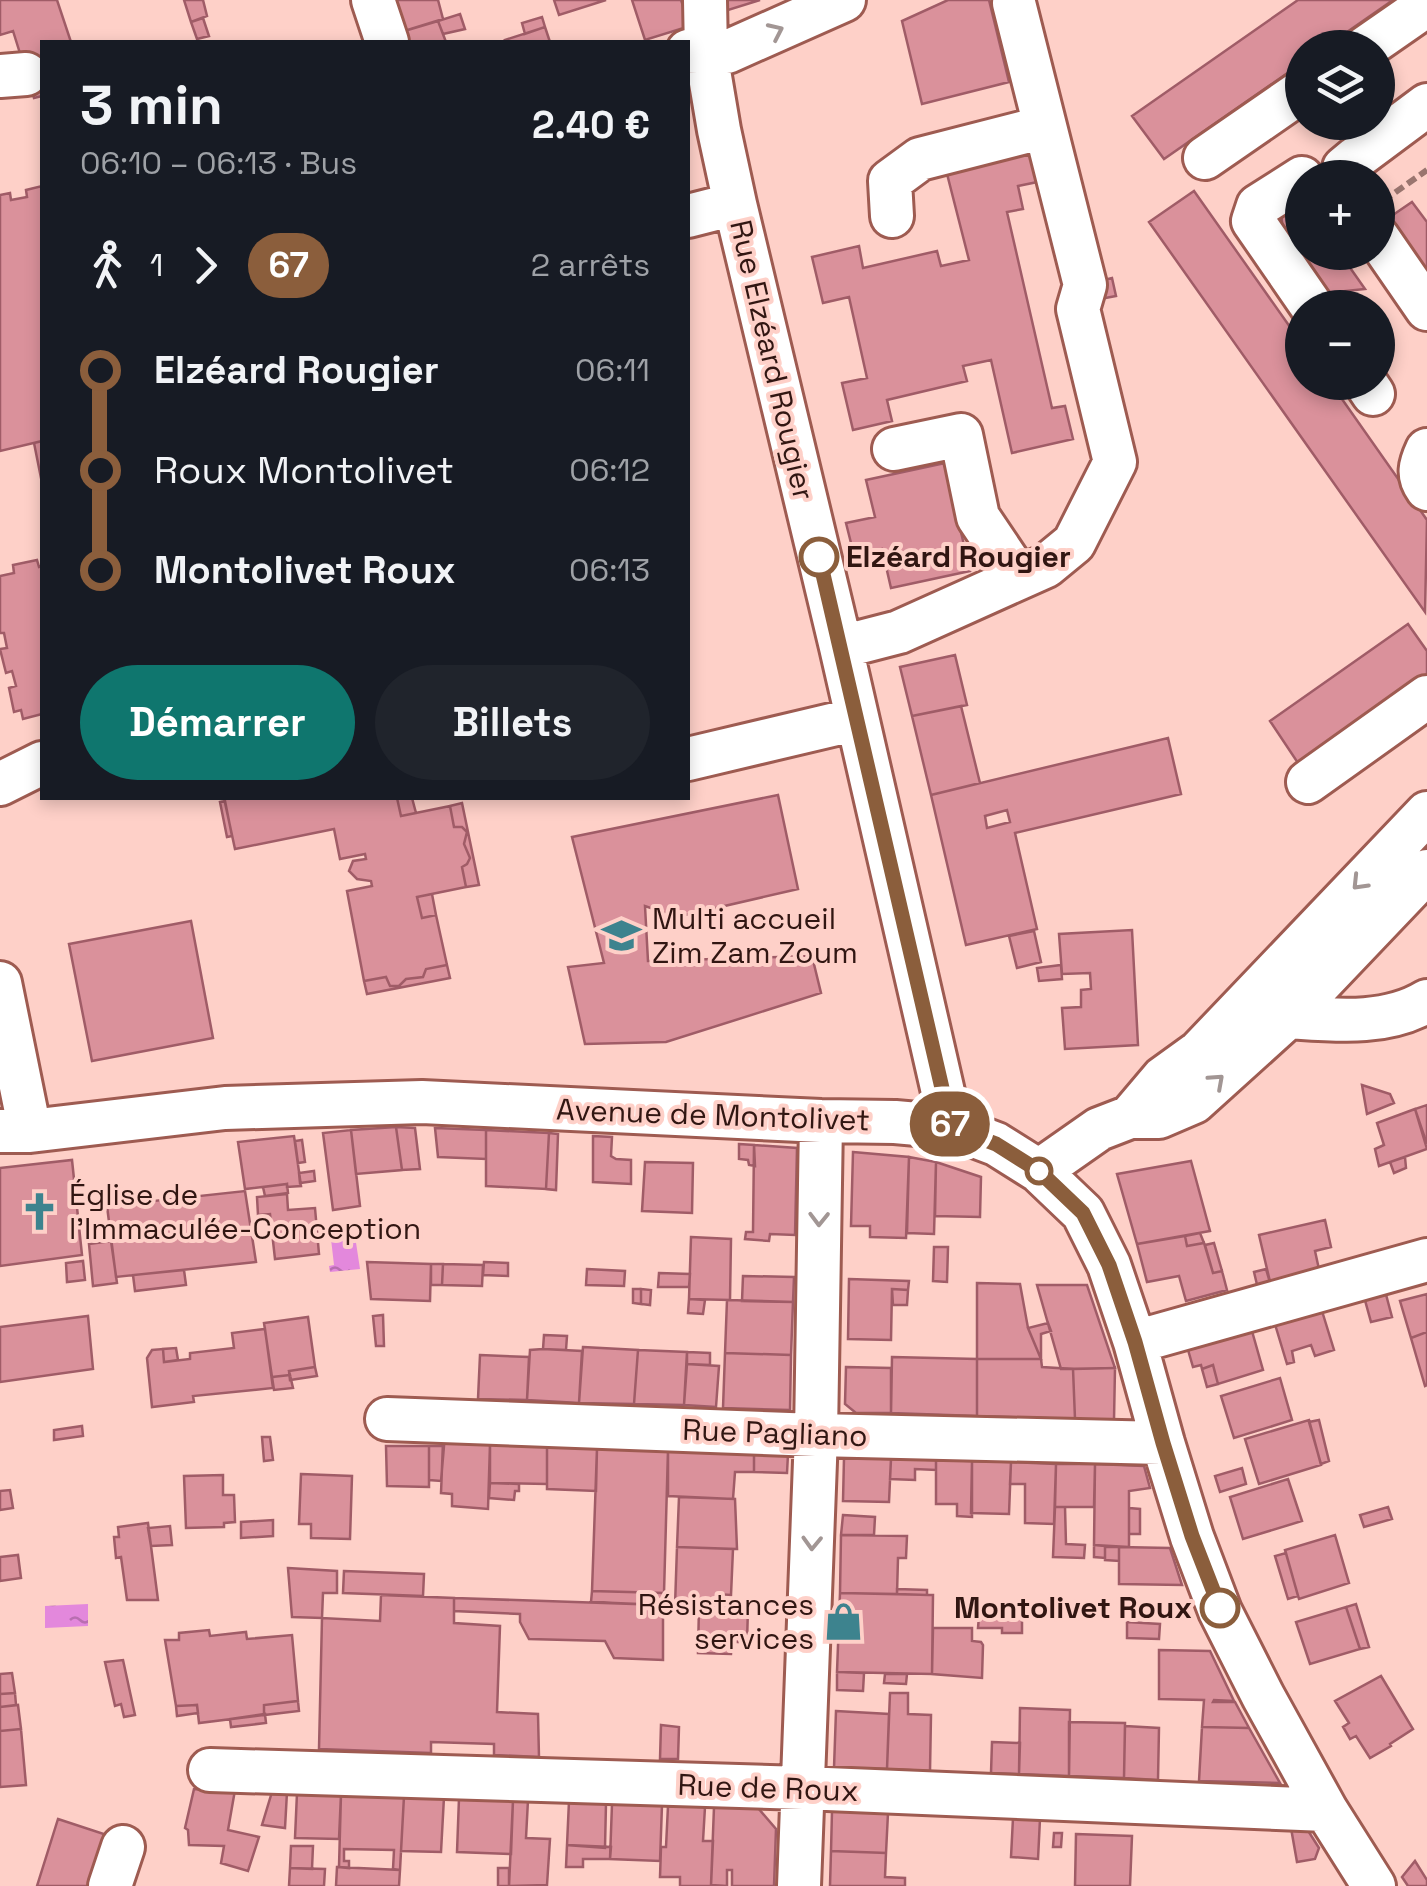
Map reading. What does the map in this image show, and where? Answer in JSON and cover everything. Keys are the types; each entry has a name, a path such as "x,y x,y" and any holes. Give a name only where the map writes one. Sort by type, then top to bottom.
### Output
{"street":[{"path":"373,0 385,40"},
{"name":"Rue Elzéard Rougier","path":"704,0 697,52 841,647 951,1127"},
{"path":"697,52 740,48 844,0"},
{"path":"841,647 899,632 1046,566 1074,544 1115,462 1078,309 1086,284 1014,3"},
{"path":"1391,30 1427,5"},
{"path":"1205,158 1285,103"},
{"path":"1354,160 1427,104"},
{"path":"892,216 890,182 920,159 1045,127"},
{"path":"1285,189 1258,206 1253,221 1285,267"},
{"path":"690,215 734,204"},
{"path":"1395,263 1427,309"},
{"path":"894,449 961,435 978,517 1019,578"},
{"path":"1427,450 1420,466 1421,480 1427,489"},
{"path":"1308,782 1427,697"},
{"path":"690,760 857,719"},
{"path":"0,784 40,765"},
{"path":"1130,1117 1163,1078 1199,1052 1427,813"},
{"path":"1039,1171 1090,1135 1130,1117 1159,1117 1194,1102 1288,1017 1427,872"},
{"path":"0,983 15,1131"},
{"path":"1288,1017 1378,1018 1414,1009 1427,1001"},
{"name":"Avenue de Montolivet","path":"15,1131 225,1108 422,1102 895,1122 951,1127 996,1144 1039,1171 1083,1213 1109,1265 1192,1536 1220,1610 1326,1810 1374,1886"},
{"path":"800,1886 816,1435 821,1121"},
{"path":"1135,1342 1427,1260"},
{"name":"Rue Pagliano","path":"387,1419 1163,1443"},
{"name":"Rue de Roux","path":"210,1770 803,1788 1326,1810"}],"path":[{"path":"1395,193 1427,170"}],"water":[{"path":"355,1236 360,1269 330,1272 329,1266 334,1265 331,1239"},
{"path":"88,1604 88,1626 45,1628 45,1606"}],"building":[{"path":"0,0 57,0 70,40 40,40 40,96 34,98 13,31 0,35"},
{"path":"184,0 203,0 207,16 191,22"},
{"path":"391,0 438,0 443,19 401,32"},
{"path":"554,0 606,0 559,15"},
{"path":"632,0 681,0 690,26 645,40"},
{"path":"722,0 760,0 725,11"},
{"path":"948,0 989,0 1009,82 922,104 902,21"},
{"path":"1298,0 1393,0 1350,30 1285,30 1285,75 1164,159 1132,116"},
{"path":"460,14 465,29 443,34 438,21"},
{"path":"542,17 545,27 525,34 522,23"},
{"path":"203,18 209,36 197,39 191,22"},
{"path":"438,21 445,40 403,40 401,32"},
{"path":"545,27 549,40 505,40"},
{"path":"1033,150 1047,180 1018,186 1023,209 1007,212 1052,408 1065,406 1073,439 1012,453 991,360 963,366 967,381 887,400 892,421 853,430 842,383 867,378 849,297 823,303 812,257 859,246 863,268 937,251 941,266 969,260 945,166"},
{"path":"40,186 40,441 0,451 0,195 10,193 11,200 27,197 26,190"},
{"path":"1194,191 1285,320 1285,400 1343,400 1427,520 1425,612 1149,222"},
{"path":"1412,202 1427,222 1427,276 1395,230 1395,214"},
{"path":"1311,270 1352,270 1365,289 1356,290 1325,290"},
{"path":"1112,278 1116,296 1100,299 1096,282"},
{"path":"40,442 40,473 34,443"},
{"path":"945,463 970,571 891,588 882,549 854,555 846,523 875,517 866,480"},
{"path":"37,560 40,567 40,715 23,719 21,710 14,712 9,688 16,686 12,671 6,673 0,649 7,648 4,633 0,633 0,576 14,573 13,565"},
{"path":"1408,624 1427,651 1427,678 1300,766 1270,721"},
{"path":"955,655 967,705 912,716 900,667"},
{"path":"961,706 980,783 931,795 912,716"},
{"path":"1168,738 1181,794 1015,833 1037,929 966,945 931,795","holes":["1007,810 1010,822 987,828 985,816"]},
{"name":"Multi accueil Zim Zam Zoum","path":"778,795 798,889 677,917 645,906 648,961 812,956 821,993 666,1042 585,1044 568,967 604,963 572,837"},
{"path":"224,800 397,800 401,816 450,806 454,827 467,832 464,844 470,858 462,867 466,887 417,897 422,918 436,915 447,965 426,969 423,977 406,979 399,986 390,986 386,977 364,981 347,891 372,886 371,881 357,879 349,871 353,861 366,859 365,854 340,859 334,829 235,849"},
{"path":"397,800 413,800 416,813 401,816"},
{"path":"225,801 232,836 227,837 220,802"},
{"path":"462,803 479,885 466,887 462,867 470,858 464,844 467,832 454,827 450,806"},
{"path":"432,894 436,915 422,918 417,897"},
{"path":"191,921 213,1038 92,1061 69,944"},
{"path":"1132,930 1138,1045 1065,1049 1062,1008 1081,1007 1081,990 1091,989 1090,973 1062,974 1059,934"},
{"path":"1034,931 1041,962 1017,968 1009,936"},
{"path":"447,965 450,978 367,994 364,981 386,977 390,986 399,986 406,979 423,977 426,969"},
{"path":"1061,965 1062,979 1039,981 1037,968"},
{"path":"1362,1085 1390,1094 1394,1103 1367,1114"},
{"path":"1427,1105 1427,1144 1415,1109"},
{"path":"1415,1109 1427,1149 1379,1166 1375,1149 1384,1145 1377,1123"},
{"path":"396,1127 415,1128 420,1169 402,1170"},
{"path":"396,1127 402,1170 356,1174 351,1130"},
{"path":"435,1128 486,1130 486,1159 438,1157"},
{"path":"351,1130 360,1206 333,1210 323,1133"},
{"path":"486,1130 549,1133 546,1189 486,1186"},
{"path":"549,1133 558,1134 556,1190 546,1189"},
{"path":"294,1136 301,1186 245,1189 238,1142"},
{"path":"593,1136 612,1137 611,1156 631,1160 631,1184 593,1182"},
{"path":"302,1140 305,1162 298,1163 295,1141"},
{"path":"739,1144 754,1145 755,1166 739,1159"},
{"path":"754,1145 797,1148 795,1235 770,1234 769,1241 745,1239 746,1232 753,1232"},
{"path":"853,1152 909,1157 906,1238 870,1237 870,1226 851,1226"},
{"path":"909,1157 936,1162 934,1234 907,1233"},
{"path":"1405,1157 1406,1168 1394,1173 1390,1162"},
{"name":"Église de l'Immaculée-Conception","path":"72,1160 82,1255 0,1266 0,1168"},
{"path":"1191,1161 1210,1231 1137,1244 1117,1174"},
{"path":"645,1162 693,1163 692,1213 642,1211"},
{"path":"936,1162 981,1177 980,1217 935,1216"},
{"path":"314,1171 315,1181 300,1183 299,1173"},
{"path":"287,1184 288,1193 265,1196 263,1187"},
{"path":"245,1191 256,1262 116,1277 107,1206"},
{"path":"287,1194 288,1210 315,1208 319,1254 275,1259 270,1214 258,1215 257,1197"},
{"path":"1325,1220 1331,1247 1315,1251 1320,1274 1271,1286 1259,1235"},
{"path":"1200,1233 1204,1243 1187,1246 1185,1236"},
{"path":"1185,1236 1187,1246 1204,1243 1213,1273 1222,1271 1227,1290 1186,1301 1179,1276 1147,1282 1137,1244"},
{"path":"691,1237 731,1239 730,1300 689,1299"},
{"path":"111,1241 117,1283 93,1286 89,1244"},
{"path":"1214,1243 1222,1271 1213,1273 1205,1245"},
{"path":"934,1247 948,1247 947,1282 933,1281"},
{"path":"83,1261 85,1280 67,1282 66,1263"},
{"path":"367,1262 431,1264 430,1301 371,1299"},
{"path":"484,1262 508,1263 508,1276 483,1275"},
{"path":"431,1264 443,1264 442,1285 431,1285"},
{"path":"443,1264 483,1265 482,1286 442,1285"},
{"path":"587,1269 625,1271 624,1286 586,1285"},
{"path":"1266,1269 1271,1286 1258,1289 1254,1272"},
{"path":"184,1270 186,1285 135,1291 133,1275"},
{"path":"659,1273 690,1274 689,1287 658,1287"},
{"path":"743,1276 794,1277 793,1302 742,1301"},
{"path":"849,1279 909,1281 908,1290 892,1289 891,1340 848,1339"},
{"path":"977,1283 1020,1284 1028,1328 1041,1359 977,1359"},
{"path":"1037,1285 1087,1285 1115,1368 1061,1369"},
{"path":"1384,1287 1392,1317 1371,1322 1363,1293"},
{"path":"633,1289 641,1289 641,1304 633,1303"},
{"path":"641,1289 651,1290 650,1305 641,1304"},
{"path":"892,1289 908,1290 907,1305 893,1305"},
{"path":"1427,1294 1427,1332 1411,1338 1400,1301"},
{"path":"1318,1298 1334,1350 1315,1356 1311,1345 1292,1351 1294,1362 1287,1364 1271,1311"},
{"path":"689,1299 705,1300 703,1314 688,1313"},
{"path":"727,1300 793,1302 791,1355 725,1353"},
{"path":"383,1315 384,1346 376,1346 373,1316"},
{"path":"88,1316 93,1369 0,1382 0,1327"},
{"path":"308,1317 315,1367 272,1377 264,1323"},
{"path":"1248,1317 1263,1370 1218,1384 1213,1365 1193,1367 1184,1336"},
{"path":"1048,1323 1051,1331 1041,1334 1041,1359 1028,1328"},
{"path":"265,1329 273,1388 193,1396 194,1402 152,1407 147,1358 152,1350 163,1349 164,1362 190,1359 190,1353 234,1348 232,1333"},
{"path":"1427,1332 1427,1385 1425,1386 1411,1338"},
{"path":"544,1335 567,1336 566,1350 543,1349"},
{"path":"583,1347 638,1350 634,1404 579,1403"},
{"path":"176,1348 178,1360 164,1362 163,1349"},
{"path":"530,1350 582,1351 579,1403 527,1400"},
{"path":"638,1350 687,1352 684,1405 634,1404"},
{"path":"687,1352 710,1353 710,1365 687,1364"},
{"path":"725,1353 791,1355 790,1410 723,1408"},
{"path":"480,1355 529,1357 527,1400 478,1399"},
{"path":"892,1357 977,1359 977,1416 891,1413"},
{"path":"977,1359 1041,1359 1042,1367 1073,1369 1075,1419 977,1416"},
{"path":"687,1364 719,1366 716,1407 684,1405"},
{"path":"1213,1365 1218,1384 1207,1387 1202,1369"},
{"path":"315,1367 317,1376 290,1380 289,1371"},
{"path":"846,1367 891,1368 891,1413 856,1413 845,1404"},
{"path":"1115,1368 1114,1420 1075,1419 1073,1369"},
{"path":"290,1375 293,1388 274,1390 272,1377"},
{"path":"1280,1378 1292,1420 1234,1438 1221,1396"},
{"path":"1309,1420 1321,1465 1259,1484 1245,1439"},
{"path":"1319,1420 1329,1461 1321,1464 1309,1422"},
{"path":"82,1426 83,1436 54,1440 54,1430"},
{"path":"262,1437 270,1437 273,1460 264,1461"},
{"path":"443,1442 490,1444 488,1509 452,1506 452,1494 441,1493"},
{"path":"490,1444 547,1446 547,1484 490,1483"},
{"path":"386,1446 429,1446 429,1487 387,1486"},
{"path":"429,1446 444,1446 441,1481 429,1480"},
{"path":"547,1446 597,1448 596,1491 547,1489"},
{"path":"597,1448 668,1450 664,1593 592,1591"},
{"path":"668,1450 754,1453 754,1472 735,1472 733,1499 668,1496"},
{"path":"754,1453 788,1454 787,1473 754,1472"},
{"path":"844,1458 891,1459 889,1502 843,1501"},
{"path":"891,1459 936,1460 936,1470 915,1469 915,1480 890,1479"},
{"path":"936,1460 972,1461 972,1517 957,1516 957,1504 936,1504"},
{"path":"972,1461 1011,1462 1009,1514 971,1513"},
{"path":"1011,1462 1056,1464 1054,1524 1025,1523 1025,1484 1010,1484"},
{"path":"1056,1464 1095,1464 1094,1507 1055,1507"},
{"path":"1095,1464 1144,1466 1150,1488 1129,1491 1129,1547 1094,1545"},
{"path":"1242,1468 1246,1484 1220,1492 1215,1476"},
{"path":"301,1474 352,1476 350,1539 311,1538 311,1524 299,1524"},
{"path":"223,1475 223,1495 234,1495 235,1522 224,1523 224,1527 186,1528 184,1476"},
{"path":"1288,1479 1302,1521 1243,1539 1230,1497"},
{"path":"490,1483 519,1484 519,1491 515,1491 514,1500 489,1498"},
{"path":"10,1490 13,1508 0,1510 0,1491"},
{"path":"679,1497 735,1499 737,1549 677,1547"},
{"path":"1055,1507 1065,1507 1066,1544 1085,1545 1084,1558 1053,1557"},
{"path":"1388,1507 1392,1519 1364,1527 1360,1515"},
{"path":"1129,1508 1140,1509 1140,1534 1129,1534"},
{"path":"843,1515 875,1517 874,1535 841,1535"},
{"path":"273,1520 273,1536 241,1538 241,1522"},
{"path":"148,1523 158,1600 127,1600 114,1537 119,1537 118,1527"},
{"path":"170,1526 172,1545 151,1546 148,1528"},
{"path":"841,1535 907,1536 906,1558 898,1558 897,1594 840,1593"},
{"path":"1335,1535 1349,1583 1299,1599 1285,1550"},
{"path":"1094,1545 1105,1546 1105,1558 1094,1557"},
{"path":"677,1547 733,1549 731,1595 717,1594 716,1607 675,1606"},
{"path":"1105,1547 1119,1547 1119,1561 1105,1560"},
{"path":"1119,1547 1170,1548 1182,1585 1119,1584"},
{"path":"1286,1553 1298,1596 1288,1599 1275,1556"},
{"path":"18,1555 21,1578 0,1581 0,1557"},
{"path":"288,1568 337,1571 337,1593 323,1593 322,1618 292,1617"},
{"path":"344,1571 424,1574 423,1596 343,1593"},
{"path":"897,1589 927,1590 927,1595 897,1594"},
{"path":"592,1591 664,1593 663,1605 591,1602"},
{"path":"840,1593 933,1595 932,1674 837,1672"},
{"path":"381,1595 454,1598 454,1623 500,1626 497,1712 538,1714 539,1757 494,1755 494,1744 431,1742 431,1753 319,1749 322,1618 380,1621"},
{"path":"454,1598 663,1605 663,1660 614,1658 605,1641 529,1639 520,1614 454,1611"},
{"path":"1356,1604 1369,1647 1360,1649 1346,1607"},
{"path":"699,1606 748,1608 747,1642 732,1642 731,1654 698,1653"},
{"path":"1346,1607 1360,1649 1310,1664 1296,1622"},
{"path":"979,1616 1022,1618 1022,1633 978,1628"},
{"path":"1127,1622 1160,1624 1159,1639 1127,1638"},
{"path":"933,1628 972,1628 972,1641 983,1645 982,1678 932,1674"},
{"path":"209,1630 210,1636 246,1632 247,1639 292,1635 298,1701 264,1705 264,1715 199,1723 197,1705 176,1706 165,1640 179,1640 179,1633"},
{"path":"1159,1650 1210,1651 1234,1701 1213,1702 1235,1702 1249,1728 1202,1727 1204,1700 1159,1699"},
{"path":"123,1660 135,1715 124,1717 121,1704 115,1706 105,1662"},
{"path":"837,1672 864,1673 863,1691 837,1690"},
{"path":"12,1673 15,1693 0,1694 0,1674"},
{"path":"885,1674 907,1674 906,1684 884,1683"},
{"path":"1381,1676 1413,1729 1370,1758 1356,1736 1350,1739 1343,1727 1349,1723 1335,1701"},
{"path":"15,1693 16,1705 0,1707 0,1694"},
{"path":"890,1693 908,1693 908,1714 931,1715 930,1771 887,1769"},
{"path":"298,1701 299,1711 264,1715 264,1705"},
{"path":"18,1705 21,1729 0,1731 0,1707"},
{"path":"197,1705 198,1713 177,1716 176,1706"},
{"path":"1020,1708 1070,1710 1069,1776 1019,1774"},
{"path":"836,1711 889,1714 887,1769 834,1768"},
{"path":"265,1714 266,1723 231,1727 230,1719"},
{"path":"1069,1722 1125,1723 1124,1778 1069,1776"},
{"path":"661,1725 679,1727 678,1759 660,1759"},
{"path":"1125,1726 1159,1728 1158,1780 1124,1778"},
{"path":"1202,1727 1249,1728 1280,1783 1199,1781"},
{"path":"21,1729 26,1785 0,1787 0,1731"},
{"path":"992,1742 1020,1743 1019,1774 991,1773"},
{"path":"194,1789 235,1790 228,1830 259,1837 248,1871 221,1863 224,1846 189,1845 185,1828"},
{"path":"272,1792 287,1792 285,1828 262,1825"},
{"path":"297,1793 341,1794 339,1839 295,1838"},
{"path":"341,1794 404,1796 400,1870 393,1869 394,1850 344,1849 344,1861 349,1861 349,1868 339,1867"},
{"path":"404,1796 444,1797 441,1852 401,1851"},
{"path":"459,1798 513,1800 511,1854 457,1852"},
{"path":"513,1800 528,1800 526,1838 550,1839 547,1885 509,1886"},
{"path":"569,1801 606,1803 605,1848 567,1845"},
{"path":"612,1804 662,1805 660,1861 610,1859"},
{"path":"668,1806 705,1807 703,1841 713,1841 711,1886 680,1886 680,1877 660,1877"},
{"path":"714,1807 758,1808 776,1829 774,1886 732,1886 732,1870 727,1870 727,1886 711,1885"},
{"path":"832,1811 888,1813 886,1853 831,1851"},
{"path":"1013,1818 1040,1819 1038,1859 1011,1857"},
{"path":"58,1819 113,1837 97,1886 37,1886"},
{"path":"1291,1828 1307,1829 1319,1848 1315,1859 1297,1862"},
{"path":"1054,1833 1062,1833 1061,1847 1053,1847"},
{"path":"1076,1834 1132,1836 1130,1886 1075,1886"},
{"path":"567,1845 611,1847 610,1859 583,1859 583,1867 566,1867"},
{"path":"291,1846 313,1846 312,1869 290,1868"},
{"path":"831,1851 886,1853 885,1877 905,1878 905,1886 830,1886"},
{"path":"1415,1861 1427,1886 1408,1886 1402,1877"},
{"path":"337,1867 400,1870 399,1886 336,1886"},
{"path":"290,1868 325,1869 324,1886 289,1886"},
{"path":"498,1868 509,1868 509,1886 498,1886"}],"bus line":[{"name":"67","path":"819,557 951,1127 996,1144 1039,1171 1083,1213 1109,1265 1192,1536 1220,1608"}],"place":[{"name":"Elzéard Rougier","path":"819,557"},
{"name":"Multi accueil Zim Zam Zoum","path":"622,936"},
{"name":"Église de l'Immaculée-Conception","path":"39,1212"},
{"name":"Montolivet Roux","path":"1220,1608"},
{"name":"Résistances services","path":"844,1622"}]}
